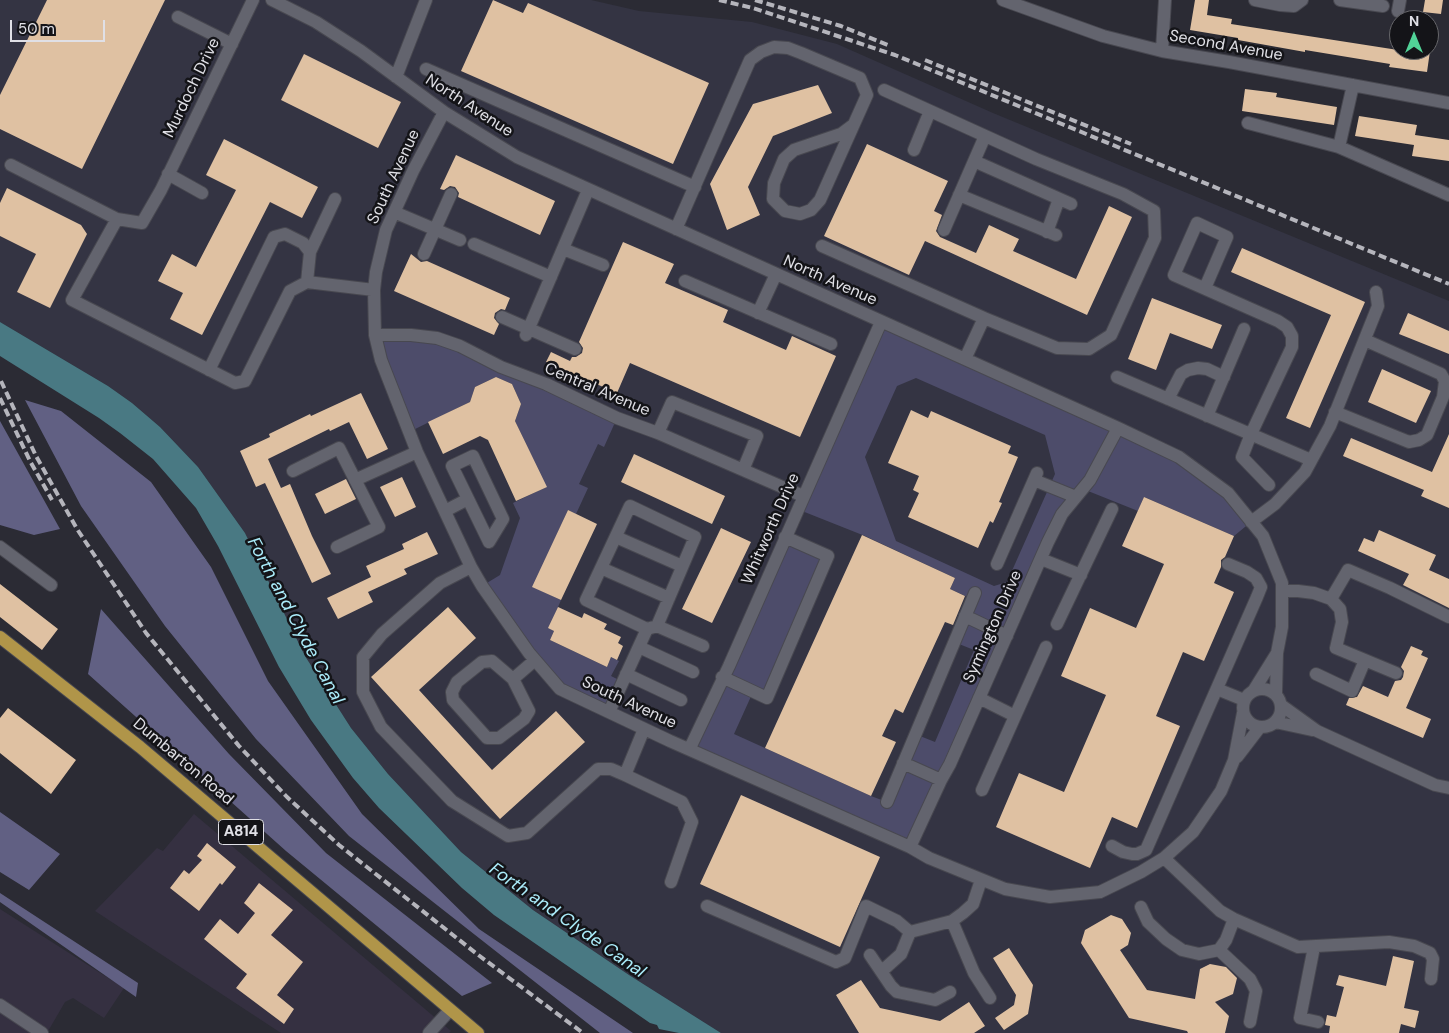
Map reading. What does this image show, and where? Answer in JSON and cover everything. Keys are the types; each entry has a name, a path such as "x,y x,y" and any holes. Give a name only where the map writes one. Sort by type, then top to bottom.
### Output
{"main road":[{"name":"Dumbarton Road","path":"0,637 140,747 478,1033"}],"street":[{"name":"Murdoch Drive","path":"117,219 142,223 161,190 253,0"},
{"name":"North Avenue","path":"272,0 316,22 361,51 444,112 517,157 1179,457 1228,493 1263,536 1282,583 1282,627 1277,653 1278,699"},
{"path":"396,77 426,0"},
{"name":"Second Avenue","path":"1003,0 1103,36 1162,51 1449,103"},
{"path":"1162,51 1165,0"},
{"path":"1255,0 1294,6 1302,0"},
{"path":"1340,0 1382,6"},
{"path":"178,17 232,44"},
{"path":"676,229 750,60 761,52 774,47 802,52 860,78 867,95 820,200 811,210 800,214 785,211 773,199 774,183 784,158 794,150 841,134 853,125"},
{"path":"426,68 694,187"},
{"path":"1339,147 1353,85"},
{"path":"822,246 984,318 1057,348 1089,349 1111,335 1155,238 1154,211 1123,194 1036,159 884,90"},
{"path":"914,150 930,111"},
{"name":"South Avenue","path":"444,112 413,171 386,230 376,272 374,290 375,335 380,360 417,452 471,567 482,586 535,660 560,690 910,847 929,858 1004,890 1050,897 1100,892 1141,872 1164,858 1192,832 1221,792 1234,760 1244,706"},
{"path":"1248,123 1339,147 1449,195"},
{"path":"944,230 985,136"},
{"path":"974,161 1071,204"},
{"path":"11,165 117,219 72,300 235,383 245,381 290,291 307,282 374,290"},
{"path":"168,174 202,193"},
{"path":"527,332 588,190"},
{"path":"424,254 451,194"},
{"path":"959,195 1051,234 1059,199"},
{"path":"307,282 310,252 336,199"},
{"path":"394,212 460,240"},
{"path":"1205,288 1228,237 1197,224 1174,275 1278,321 1286,327 1292,336 1292,346 1242,457 1269,486"},
{"path":"210,370 274,237 286,234 303,243 310,252"},
{"path":"474,244 551,277"},
{"path":"563,248 603,265"},
{"path":"758,313 776,274"},
{"path":"685,281 831,344"},
{"path":"1251,522 1275,504 1305,472 1335,412 1378,306 1376,292"},
{"path":"502,318 527,332 575,349"},
{"path":"965,359 984,318"},
{"name":"Whitworth Drive","path":"690,748 881,322"},
{"path":"1208,416 1244,329"},
{"name":"Central Avenue","path":"375,335 411,334 437,338 452,343 501,367 546,384 617,418 658,433 803,496"},
{"path":"1335,412 1409,442 1419,440 1427,435 1443,397 1445,381 1441,374 1364,340"},
{"path":"1168,399 1181,374 1188,370 1207,369 1224,377"},
{"path":"1116,377 1311,460"},
{"path":"658,433 672,402 757,436 743,470"},
{"name":"Symington Drive","path":"910,847 950,764 1062,514 1090,480 1118,428"},
{"path":"293,471 339,448 378,526 337,547"},
{"path":"355,480 417,452"},
{"path":"473,456 503,519 489,542 468,499 452,466 473,456"},
{"path":"997,564 1036,476 1076,497"},
{"path":"445,510 468,499"},
{"path":"609,712 639,647 652,628 669,598 695,537 630,506 586,600 652,628 703,646"},
{"path":"1057,624 1112,509"},
{"path":"616,537 682,566"},
{"path":"722,677 767,698 828,556 785,537"},
{"path":"0,546 51,585"},
{"path":"1041,559 1080,575"},
{"path":"1112,846 1122,852 1132,854 1146,850 1261,587 1256,578 1228,564"},
{"path":"471,567 440,583 382,634 363,657 363,692 381,727 452,800 508,836 526,833 598,769 611,769 682,802 692,822 671,882"},
{"path":"601,568 669,598"},
{"path":"1331,599 1348,570 1449,617"},
{"path":"1282,592 1314,593 1331,599 1340,609 1342,622 1336,648 1396,674"},
{"path":"887,802 974,593"},
{"path":"965,616 1006,636"},
{"path":"639,647 693,672"},
{"path":"982,790 1046,647"},
{"name":"North Avenue","path":"1254,690 1277,653"},
{"path":"513,679 535,660"},
{"path":"1316,674 1352,690 1365,660"},
{"path":"492,661 513,679 529,710 524,719 499,738 488,738 453,700 452,692 457,682 482,662 492,661"},
{"path":"626,674 681,700"},
{"path":"1278,699 1279,717 1275,722 1265,727 1249,722 1244,706 1248,694 1254,690 1265,688 1317,731"},
{"path":"1217,689 1244,706"},
{"path":"979,698 1015,716"},
{"path":"1275,722 1317,731 1435,784 1449,788"},
{"name":"South Avenue","path":"1234,760 1260,727"},
{"path":"625,775 644,729"},
{"path":"903,763 941,780"},
{"path":"1164,858 1220,911 1234,919 1298,947 1389,942 1414,946 1430,953 1434,959 1431,980"},
{"path":"910,932 952,921 973,904 981,880"},
{"path":"706,906 836,962 845,958 866,906 897,921 910,932"},
{"path":"1141,907 1148,922 1166,939 1182,950 1199,954 1219,950 1226,940 1234,919"},
{"path":"952,921 974,973 990,998"},
{"path":"882,971 901,954 910,932"},
{"path":"1314,947 1300,1018 1318,1022"},
{"path":"1219,950 1250,979 1256,991 1250,1022"},
{"path":"870,956 897,992 935,1000 950,992"},
{"path":"0,1005 42,1033"},
{"path":"429,1033 450,1010"}],"shaded area":[{"path":"0,0 591,0 639,11 752,22 837,44 993,113 1449,301 1449,1033 721,1033 629,975 533,910 461,852 388,774 351,728 305,656 245,533 198,467 160,427 132,403 108,386 0,322"},
{"path":"0,322 108,386 132,403 160,427 198,467 245,533 305,656 351,728 388,774 461,852 533,910 629,975 721,1033 679,1033 659,1029 657,1025 650,1023 494,915 462,888 379,808 353,778 311,720 279,667 218,546 196,508 153,459 120,433 0,356"},
{"path":"881,322 1179,457 1251,522 1234,536 1144,497 1138,511 1083,489 1062,514 910,847 690,748 785,537 828,556 767,698 753,692 734,734 887,802 915,734 935,742 974,650 954,642 972,599 950,589 955,578 865,536 797,509","holes":["916,378 1045,435 1055,474 1007,582 994,586 896,541 865,457 897,386"]},
{"path":"375,335 437,338 617,418 604,447 598,444 579,484 588,488 576,514 568,510 533,587 561,600 549,628 554,631 550,640 607,667 611,657 619,661 611,676 623,682 609,712 560,689 482,586 500,575 520,518 513,503 546,487 515,421 521,404 512,384 496,377 475,387 470,402 409,432"},
{"path":"25,400 61,411 151,482 211,567 268,681 362,814 479,929 633,1033 600,1033 349,836 256,739 165,626 81,506"},
{"path":"0,421 60,529 34,535 0,525"},
{"path":"101,609 229,754 326,853 492,983 462,996 286,851 88,674"},
{"path":"0,812 60,854 29,890 0,872"},
{"path":"194,814 451,1031 449,1033 281,1033 95,911 157,848 163,851"},
{"path":"0,893 138,983 136,997 0,902"},
{"path":"0,909 124,988 104,1018 73,998 65,1002 47,1033 0,1033"}],"building":[{"path":"47,0 165,0 82,169 0,129 0,95"},
{"path":"493,0 523,13 528,3 709,83 673,164 461,71"},
{"path":"1195,0 1209,0 1207,15 1232,19 1231,24 1389,49 1389,60 1429,60 1427,72 1389,67 1390,64 1305,50 1305,52 1190,30"},
{"path":"1425,0 1443,0 1441,14 1439,14 1439,10 1423,10"},
{"path":"304,54 401,102 378,148 281,100"},
{"path":"818,85 832,113 773,136 748,187 760,215 727,230 710,184 753,104"},
{"path":"1245,89 1277,93 1276,97 1337,107 1334,125 1242,111"},
{"path":"1359,116 1417,125 1415,135 1449,140 1449,161 1412,156 1414,145 1355,136"},
{"path":"224,139 318,187 302,218 270,202 202,335 170,319 183,293 158,281 172,254 196,267 236,190 206,175"},
{"path":"867,144 948,181 934,211 942,215 936,231 940,237 976,253 989,225 1019,239 1013,251 1076,279 1109,206 1132,217 1087,315 925,241 909,275 824,236"},
{"path":"456,155 555,201 540,235 458,197 459,193 455,187 450,186 444,190 440,189"},
{"path":"7,188 81,225 87,234 50,308 17,292 36,254 0,236 0,203"},
{"path":"623,242 674,264 665,283 728,310 723,322 786,350 792,336 836,356 800,437 630,363 617,393 546,362 551,352 570,361 572,357 582,353 583,348 579,342"},
{"path":"1242,248 1365,302 1310,428 1286,418 1331,315 1231,272"},
{"path":"411,254 421,262 427,261 510,298 505,310 501,309 495,313 494,318 499,324 494,335 394,291"},
{"path":"1152,298 1222,325 1212,349 1170,333 1156,370 1128,359"},
{"path":"1408,313 1449,331 1449,354 1399,334"},
{"path":"1382,369 1431,391 1416,423 1368,402"},
{"path":"496,377 512,384 521,404 515,421 547,487 516,501 488,440 480,436 443,454 428,422 470,402 475,387"},
{"path":"361,393 388,449 367,459 349,422 330,431 329,429 268,459 281,488 290,484 312,536 331,574 312,583 265,483 256,487 240,451 270,437 269,434 310,414 311,416"},
{"path":"911,410 928,418 931,411 1011,446 1008,453 1018,457 999,502 1002,503 993,523 990,521 978,548 908,517 919,493 913,490 919,476 888,463"},
{"path":"1449,434 1449,508 1421,496 1424,490 1343,456 1351,438 1432,472"},
{"path":"634,454 725,496 712,524 621,482"},
{"path":"402,477 416,507 395,517 380,487"},
{"path":"346,479 356,499 325,514 315,494"},
{"path":"1144,497 1234,536 1225,557 1221,560 1221,567 1214,583 1234,592 1204,661 1183,652 1156,716 1180,726 1137,828 1112,817 1090,868 996,827 1019,773 1064,792 1106,695 1061,676 1090,608 1136,628 1164,564 1122,546"},
{"path":"568,510 597,524 561,600 532,587"},
{"path":"721,528 751,542 712,623 682,609"},
{"path":"1379,530 1436,555 1429,570 1449,579 1449,608 1403,585 1409,574 1358,551 1364,538 1374,542"},
{"path":"427,532 438,554 404,569 407,574 368,592 373,602 338,619 327,598 371,577 366,566 404,549 402,544"},
{"path":"862,535 955,578 950,589 965,596 953,625 945,622 903,713 895,709 882,736 896,742 871,796 765,748"},
{"path":"0,584 58,629 42,650 0,617"},
{"path":"448,607 476,638 419,690 492,770 556,711 585,742 500,819 371,677"},
{"path":"558,607 582,618 584,613 607,624 604,629 621,637 618,643 623,646 617,660 611,657 607,667 550,640 554,631 548,628"},
{"path":"1411,646 1423,651 1421,655 1428,658 1406,708 1431,719 1423,738 1346,705 1349,698 1357,697 1363,686 1388,697 1395,681 1401,680 1403,677 1404,671 1401,667"},
{"path":"8,708 76,760 51,794 0,753 0,718"},
{"path":"741,795 880,857 840,947 700,884"},
{"path":"207,843 236,867 222,885 220,883 199,911 170,888 184,870 189,874 202,860 197,856"},
{"path":"259,883 293,910 271,935 303,962 277,995 294,1009 284,1024 236,988 247,974 204,939 220,919 238,934 255,913 244,903"},
{"path":"1111,915 1122,919 1131,933 1128,945 1120,950 1147,990 1195,999 1200,969 1210,964 1226,967 1237,978 1233,994 1215,1002 1229,1016 1225,1033 1188,1033 1187,1031 1129,1018 1081,943 1085,930"},
{"path":"1009,948 1033,985 1028,1014 1004,1030 995,1018 1014,1005 1016,995 993,958"},
{"path":"1393,956 1414,961 1404,1008 1419,1011 1415,1028 1401,1024 1399,1033 1329,1033 1330,1026 1325,1025 1327,1015 1336,1017 1344,987 1336,985 1339,975 1386,986"},
{"path":"861,980 880,1008 940,1021 969,1002 985,1026 974,1033 859,1033 836,995"}],"railway":[{"path":"719,0 753,8 895,55 1449,284"},
{"path":"755,0 841,26 890,46"},
{"path":"925,60 1131,144"},
{"path":"1,381 36,456 77,529 146,633 239,746 287,797 339,845 477,954 583,1033"},
{"path":"0,398 30,461 52,500"}],"water label":[{"name":"Forth and Clyde Canal","path":"295,621"},
{"name":"Forth and Clyde Canal","path":"567,921"}]}
